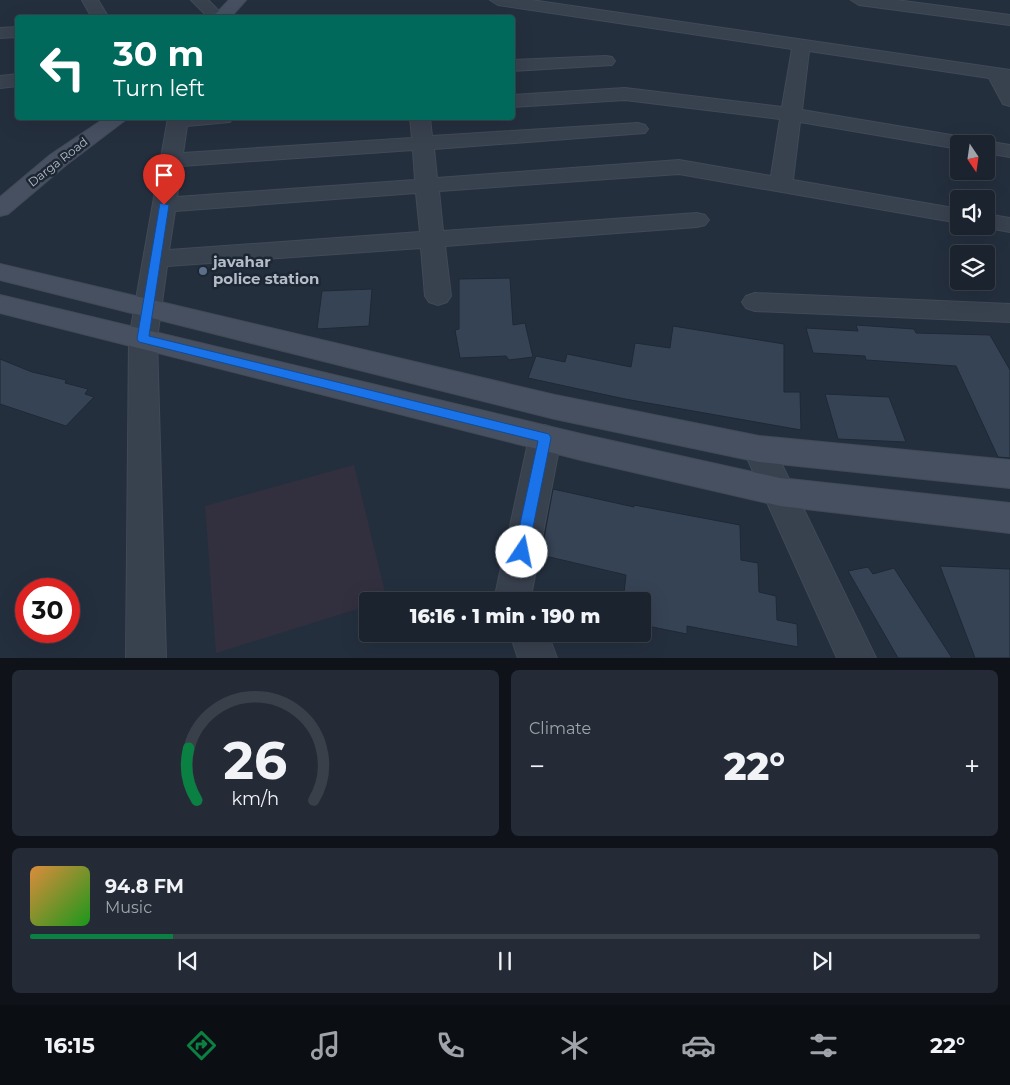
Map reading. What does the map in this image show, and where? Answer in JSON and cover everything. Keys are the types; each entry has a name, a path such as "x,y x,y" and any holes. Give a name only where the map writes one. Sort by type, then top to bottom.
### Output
{"street":[{"path":"90,0 99,15"},
{"path":"211,9 238,0"},
{"path":"502,0 1003,75 1010,100"},
{"path":"859,0 1010,20"},
{"path":"614,18 623,2"},
{"path":"0,33 15,32"},
{"path":"781,184 800,45"},
{"path":"515,66 606,61"},
{"path":"0,82 15,80"},
{"path":"515,101 626,94 791,114 950,141"},
{"name":"Darga Road","path":"0,185 87,120"},
{"name":"Darga Road","path":"0,209 58,160 115,120"},
{"path":"146,658 145,323 178,120"},
{"path":"420,120 438,296"},
{"path":"171,160 638,129"},
{"path":"995,148 1010,151"},
{"path":"164,205 426,188 679,168 950,214"},
{"path":"155,259 696,220"},
{"path":"995,222 1010,225"},
{"path":"0,272 145,323 545,438 780,492 1010,518"},
{"path":"755,302 1010,314"},
{"path":"0,304 145,323 759,449 1010,474"},
{"path":"514,592 545,438"},
{"path":"759,449 858,658"},
{"path":"532,642 538,658"}],"shaded area":[{"path":"354,465 385,592 359,592 359,608 216,653 205,506"}],"building":[{"path":"510,278 513,325 525,323 533,357 509,360 506,356 460,358 455,330 459,329 459,279"},
{"path":"372,289 369,326 317,329 322,291"},
{"path":"856,325 914,329 916,333 990,335 1010,370 1010,458 998,457 956,366 866,360 865,356 813,353 806,328 858,331"},
{"path":"673,326 784,344 784,392 800,392 801,430 625,399 528,378 536,356 565,362 567,354 631,367 635,343 670,348"},
{"path":"0,359 32,372 66,380 65,383 88,389 85,394 94,397 66,426 0,404"},
{"path":"825,394 889,397 906,442 838,439"},
{"path":"553,489 634,507 634,505 740,525 741,560 758,563 759,592 776,596 777,620 797,624 798,647 687,626 687,634 651,627 651,592 624,592 626,575 541,555"},
{"path":"940,566 1010,569 1010,658 975,658"},
{"path":"868,567 873,574 894,568 952,658 898,658 848,571"}],"place":[{"name":"javahar police station","path":"203,271"}],"route":[{"path":"164,205 143,339 545,438 522,552"}]}
